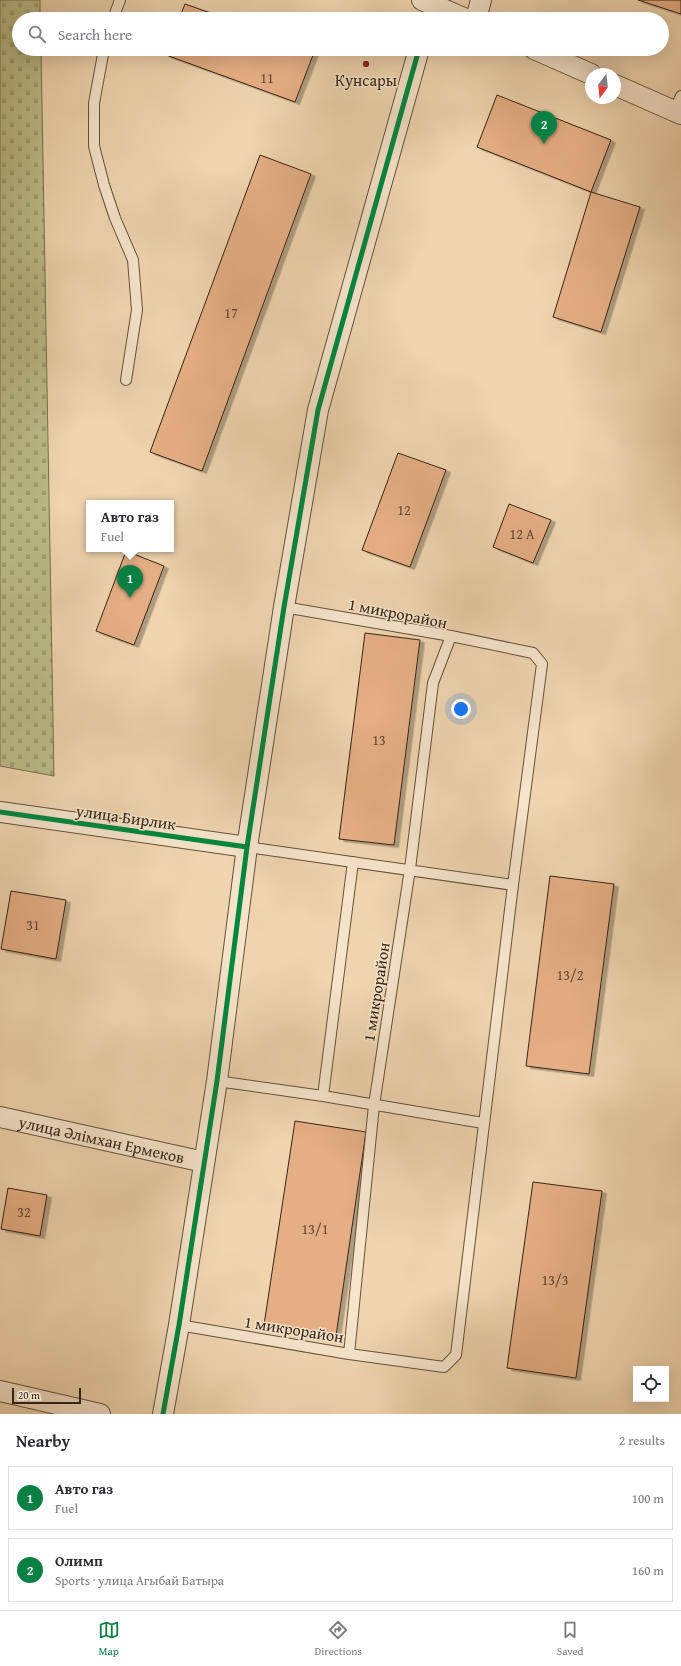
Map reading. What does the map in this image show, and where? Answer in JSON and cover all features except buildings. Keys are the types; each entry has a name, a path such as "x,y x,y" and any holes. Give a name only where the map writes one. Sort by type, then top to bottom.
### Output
{"street":[{"path":"478,12 481,0"},
{"path":"427,8 441,12"},
{"path":"163,1414 179,1325 217,1081 247,847 284,607 318,410 417,56"},
{"path":"550,56 585,71"},
{"path":"621,87 679,107"},
{"name":"улица Бирлик","path":"0,812 247,847"},
{"name":"улица Әлімхан Ермеков","path":"0,1117 204,1162"},
{"path":"0,1391 100,1414"}],"lane":[{"path":"115,12 120,0"},
{"path":"103,56 94,103 94,146 104,185 115,218 133,260 137,310 126,380"},
{"name":"1 микрорайон","path":"179,1325 349,1354 374,1105 410,869 434,683 452,636 284,607"},
{"path":"349,1354 444,1367 456,1355 513,885 542,664 533,653 452,636"},
{"path":"247,847 410,869 513,885"},
{"path":"323,1096 353,862"},
{"path":"217,1081 323,1096 484,1123"}],"green space":[{"path":"0,0 40,0 40,12 12,12 12,56 41,56 54,776 0,766"}],"cycle path":[{"path":"163,1414 179,1325 217,1081 247,847 284,607 318,410 417,56"},
{"path":"0,812 247,847"}],"place":[{"name":"Кунсары","path":"366,64"},
{"name":"Олимп","path":"544,144"},
{"name":"Авто газ","path":"130,598"}]}
